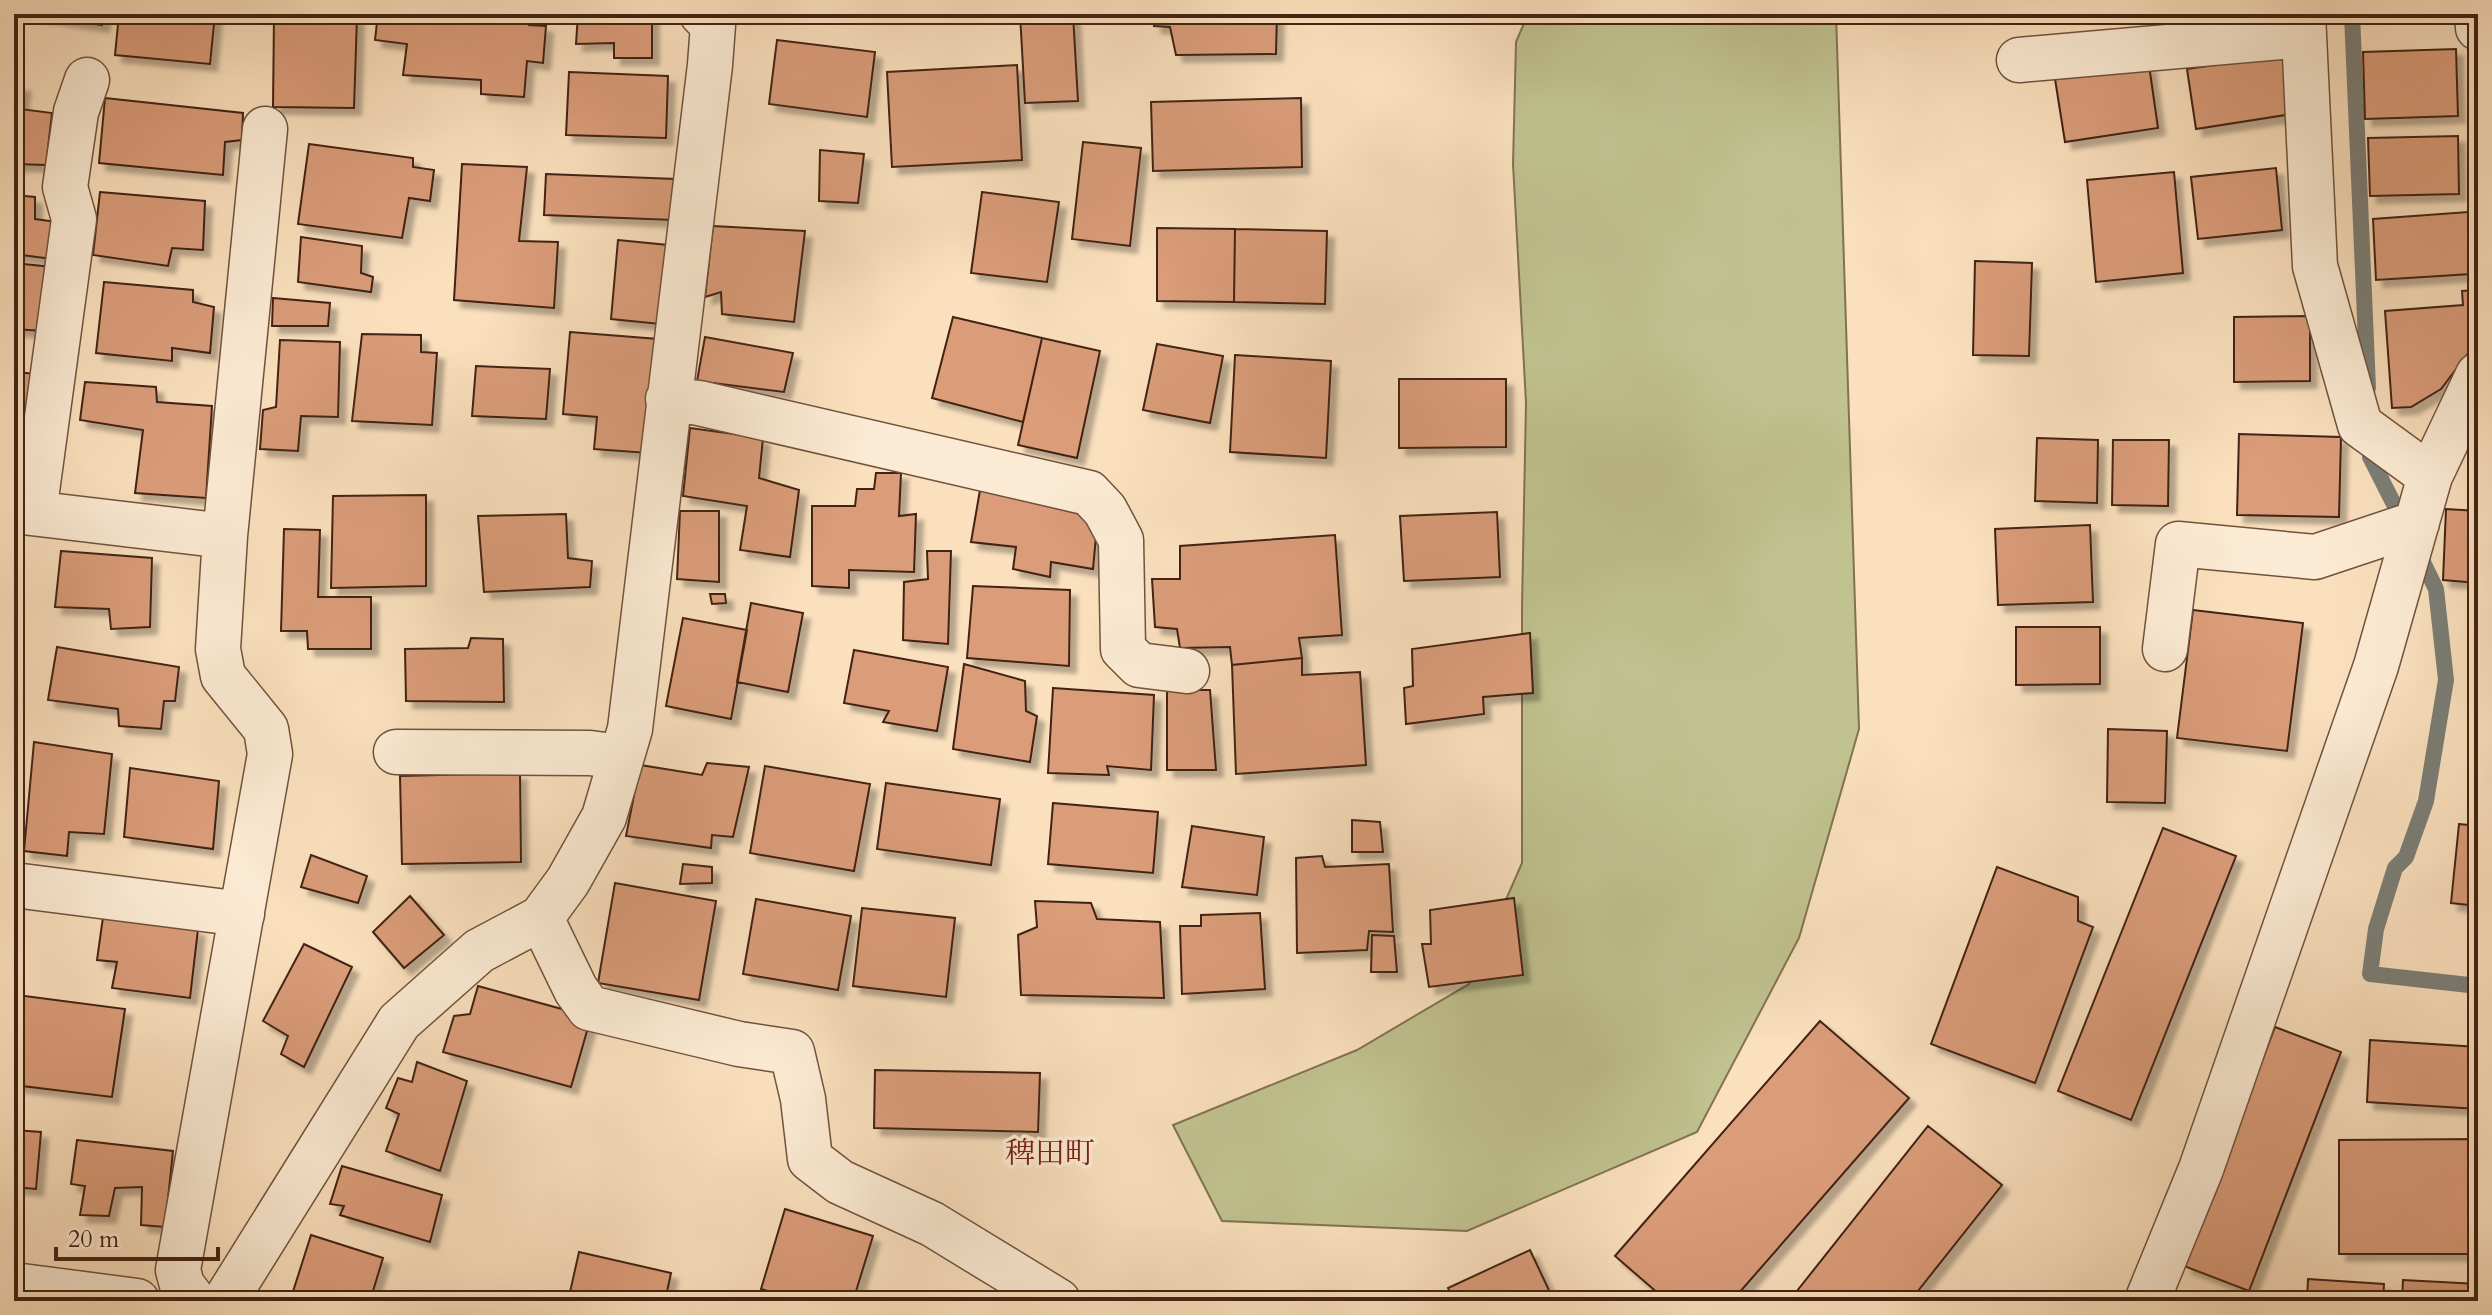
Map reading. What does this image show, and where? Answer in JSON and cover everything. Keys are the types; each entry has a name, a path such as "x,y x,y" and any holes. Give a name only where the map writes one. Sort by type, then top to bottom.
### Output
{"street":[{"path":"265,129 225,536 218,649 223,676 266,729 270,754 178,1270 182,1285 200,1300 399,1022 479,951 541,918 568,881 604,817 630,729 644,627 668,399 710,65 713,25 702,14"},
{"path":"2477,14 2478,28"},
{"path":"2019,60 2304,24 2315,266 2360,425 2430,476"},
{"path":"87,80 76,112 65,187 74,219 24,512 225,536"},
{"path":"2147,1301 2201,1169 2371,680 2430,476 2478,375"},
{"path":"668,399 699,403 1089,493 1105,510 1121,540 1123,649 1139,665 1187,671"},
{"path":"2165,649 2178,544 2315,557 2417,523"},
{"path":"396,752 590,753 620,757"},
{"path":"14,885 242,914"},
{"path":"541,918 576,990 589,1008 739,1044 792,1052 803,1099 810,1159 840,1182 932,1224 1058,1301"},
{"path":"14,1285 137,1301"}],"green space":[{"path":"1528,14 1836,14 1859,729 1799,938 1697,1132 1467,1231 1222,1221 1173,1125 1357,1050 1469,984 1522,863 1526,403 1513,164 1516,42"}],"building":[{"path":"31,14 104,14 102,25"},
{"path":"119,14 215,14 210,64 115,55"},
{"path":"378,14 531,14 529,25 546,26 543,63 527,61 524,97 481,94 481,80 403,75 407,44 375,40"},
{"path":"578,14 652,14 652,58 614,58 614,43 576,44"},
{"path":"1020,14 1073,14 1078,101 1025,103"},
{"path":"1156,14 1277,14 1276,54 1176,55 1170,27 1154,26"},
{"path":"274,17 357,17 354,108 273,107"},
{"path":"777,40 875,52 867,117 769,104"},
{"path":"2456,49 2458,116 2365,119 2363,52"},
{"path":"2283,55 2292,114 2196,129 2187,69"},
{"path":"1017,65 1022,160 892,167 887,72"},
{"path":"2149,65 2158,128 2065,142 2055,79"},
{"path":"569,72 668,76 666,138 566,135"},
{"path":"14,84 24,85 20,109 52,113 46,165 14,164"},
{"path":"105,98 243,113 242,140 225,142 223,175 99,163"},
{"path":"1301,98 1302,167 1153,171 1151,102"},
{"path":"2458,136 2459,194 2370,196 2368,138"},
{"path":"1083,142 1141,148 1130,246 1072,239"},
{"path":"309,144 413,158 413,167 434,170 430,201 409,198 402,238 298,224"},
{"path":"820,150 864,154 858,203 819,201"},
{"path":"462,164 527,167 519,241 558,242 554,308 454,300"},
{"path":"2276,168 2282,230 2198,239 2191,177"},
{"path":"2174,172 2183,273 2096,282 2087,180"},
{"path":"546,174 676,179 674,220 544,215"},
{"path":"100,192 205,201 203,250 172,248 168,266 93,255"},
{"path":"982,192 1059,202 1047,282 971,273"},
{"path":"14,195 35,197 35,219 58,222 52,259 14,254"},
{"path":"2468,212 2471,274 2376,280 2373,219"},
{"path":"713,226 805,231 794,322 722,314 721,292 705,297"},
{"path":"1157,228 1235,229 1234,302 1157,301"},
{"path":"1235,229 1327,231 1325,304 1234,302"},
{"path":"301,237 362,246 361,273 373,277 371,292 298,282"},
{"path":"618,240 668,245 660,324 611,319"},
{"path":"1975,261 2032,263 2029,356 1973,355"},
{"path":"14,263 52,267 43,331 14,329"},
{"path":"104,282 193,290 193,302 214,307 210,353 172,348 172,361 96,353"},
{"path":"2475,290 2478,340 2441,389 2411,407 2392,408 2385,311 2463,305 2462,291"},
{"path":"273,298 330,303 328,326 272,326"},
{"path":"2310,316 2310,381 2234,382 2234,317"},
{"path":"953,317 1042,338 1023,422 932,398"},
{"path":"570,332 658,339 648,453 594,449 597,417 563,414"},
{"path":"362,334 421,335 421,352 437,353 432,425 352,421"},
{"path":"705,337 793,353 784,392 697,381"},
{"path":"1042,338 1100,351 1077,458 1018,445"},
{"path":"280,340 340,342 338,417 301,416 298,451 260,449 263,410 276,407"},
{"path":"1157,344 1223,356 1210,423 1143,410"},
{"path":"1235,355 1331,361 1326,458 1230,452"},
{"path":"476,366 550,369 546,419 472,416"},
{"path":"14,372 37,374 27,464 14,463"},
{"path":"1399,379 1506,379 1506,447 1399,448"},
{"path":"85,382 156,387 157,402 212,406 206,498 135,493 143,430 80,420"},
{"path":"690,428 763,438 759,478 799,490 790,557 740,550 747,506 683,496"},
{"path":"2239,434 2341,437 2339,517 2237,515"},
{"path":"2037,438 2098,440 2097,503 2035,501"},
{"path":"2113,440 2169,440 2168,506 2112,505"},
{"path":"876,473 901,473 899,516 916,514 914,572 849,570 849,588 812,586 812,506 855,506 857,489 874,489"},
{"path":"980,490 1081,514 1096,536 1093,569 1051,562 1050,577 1013,569 1016,547 971,542"},
{"path":"426,495 426,586 331,588 333,496"},
{"path":"2446,509 2478,511 2478,583 2443,580"},
{"path":"680,511 719,511 719,582 677,579"},
{"path":"1497,512 1500,577 1404,581 1400,516"},
{"path":"566,514 568,558 592,561 590,587 484,592 478,516"},
{"path":"2090,525 2093,602 1998,605 1995,529"},
{"path":"284,529 320,530 318,597 371,597 371,649 308,649 307,631 281,631"},
{"path":"1335,535 1342,635 1299,638 1302,658 1232,665 1230,647 1180,648 1177,629 1155,627 1152,579 1180,579 1180,546"},
{"path":"61,551 152,558 150,627 111,629 109,609 55,607"},
{"path":"927,551 951,551 948,644 903,640 904,582 928,579"},
{"path":"973,586 1070,590 1069,666 967,658"},
{"path":"710,594 725,594 726,603 712,604"},
{"path":"751,603 803,613 788,692 737,682"},
{"path":"2193,610 2303,623 2287,751 2177,738"},
{"path":"683,618 747,630 731,719 666,706"},
{"path":"2016,627 2100,627 2100,684 2016,685"},
{"path":"1530,633 1533,693 1483,697 1484,714 1406,724 1404,688 1413,686 1412,649"},
{"path":"2473,636 2478,636 2478,708 2470,708"},
{"path":"471,638 503,639 504,702 406,701 405,649 468,648"},
{"path":"57,647 179,667 175,701 164,701 161,729 119,726 118,709 48,700"},
{"path":"854,650 948,667 937,731 883,722 889,711 844,703"},
{"path":"1302,658 1302,675 1360,672 1366,765 1236,774 1232,665"},
{"path":"964,664 1025,681 1026,711 1037,716 1030,762 953,749"},
{"path":"1053,688 1154,695 1151,770 1107,766 1109,775 1048,773"},
{"path":"1167,690 1210,690 1216,770 1167,770"},
{"path":"2108,729 2167,731 2165,803 2107,802"},
{"path":"34,742 112,754 104,834 69,832 67,856 24,851"},
{"path":"707,763 749,767 733,837 712,835 711,848 626,836 640,765 702,775"},
{"path":"765,766 870,784 854,871 750,853"},
{"path":"130,768 219,781 213,849 124,837"},
{"path":"520,773 521,862 402,864 400,776"},
{"path":"886,783 1000,799 991,865 877,849"},
{"path":"1053,803 1158,812 1153,873 1048,864"},
{"path":"1352,820 1380,822 1383,852 1352,852"},
{"path":"2459,824 2478,826 2478,906 2451,903"},
{"path":"1192,826 1264,837 1257,895 1182,887"},
{"path":"2163,828 2236,856 2131,1120 2058,1091"},
{"path":"311,855 367,876 358,903 301,887"},
{"path":"1322,856 1325,867 1389,864 1393,932 1369,931 1367,950 1297,953 1296,858"},
{"path":"683,864 712,867 712,883 680,884"},
{"path":"1997,867 2078,897 2078,921 2093,927 2035,1083 1931,1044"},
{"path":"615,883 716,901 699,1000 598,983"},
{"path":"410,896 444,935 404,968 373,932"},
{"path":"1514,898 1523,975 1429,987 1422,944 1431,944 1430,910"},
{"path":"756,899 851,916 838,990 743,974"},
{"path":"1035,901 1091,903 1097,919 1160,922 1164,998 1021,995 1018,935 1037,927"},
{"path":"862,908 955,918 946,997 853,986"},
{"path":"1260,913 1265,989 1182,994 1180,926 1201,926 1201,915"},
{"path":"103,917 198,929 190,998 112,988 117,962 97,960"},
{"path":"1372,935 1394,936 1397,972 1371,972"},
{"path":"304,944 352,967 304,1067 281,1054 288,1036 263,1021"},
{"path":"478,986 591,1017 571,1087 443,1052 454,1016 470,1014"},
{"path":"17,995 125,1009 112,1097 14,1085 14,1011"},
{"path":"1820,1021 1909,1098 1732,1301 1667,1301 1615,1256"},
{"path":"2275,1027 2341,1052 2249,1291 2184,1266"},
{"path":"2370,1040 2478,1047 2478,1109 2367,1102"},
{"path":"417,1062 467,1081 440,1171 386,1151 399,1114 386,1108 398,1078 412,1082"},
{"path":"875,1070 1040,1073 1038,1132 874,1128"},
{"path":"1928,1126 2002,1185 1910,1301 1789,1301"},
{"path":"14,1130 41,1132 36,1189 14,1187"},
{"path":"2478,1139 2478,1254 2339,1254 2339,1140"},
{"path":"77,1140 173,1151 165,1227 141,1225 142,1187 115,1188 109,1216 80,1215 85,1186 71,1184"},
{"path":"342,1166 442,1195 430,1242 340,1215 344,1206 330,1204"},
{"path":"785,1209 873,1236 853,1301 800,1301 761,1289"},
{"path":"311,1235 383,1258 370,1301 290,1301"},
{"path":"1530,1250 1554,1301 1454,1301 1448,1288"},
{"path":"579,1252 671,1273 665,1301 568,1301"},
{"path":"2308,1279 2384,1284 2383,1301 2307,1301"},
{"path":"2403,1280 2478,1284 2478,1301 2402,1301"}],"waterway":[{"path":"2352,14 2368,388"},
{"path":"2370,443 2370,457 2404,524"},
{"path":"2418,552 2436,589 2446,680 2426,801 2406,857 2395,868 2376,929 2370,974 2478,986"}],"district":[{"name":"稗田町","path":"1050,1153"}]}
